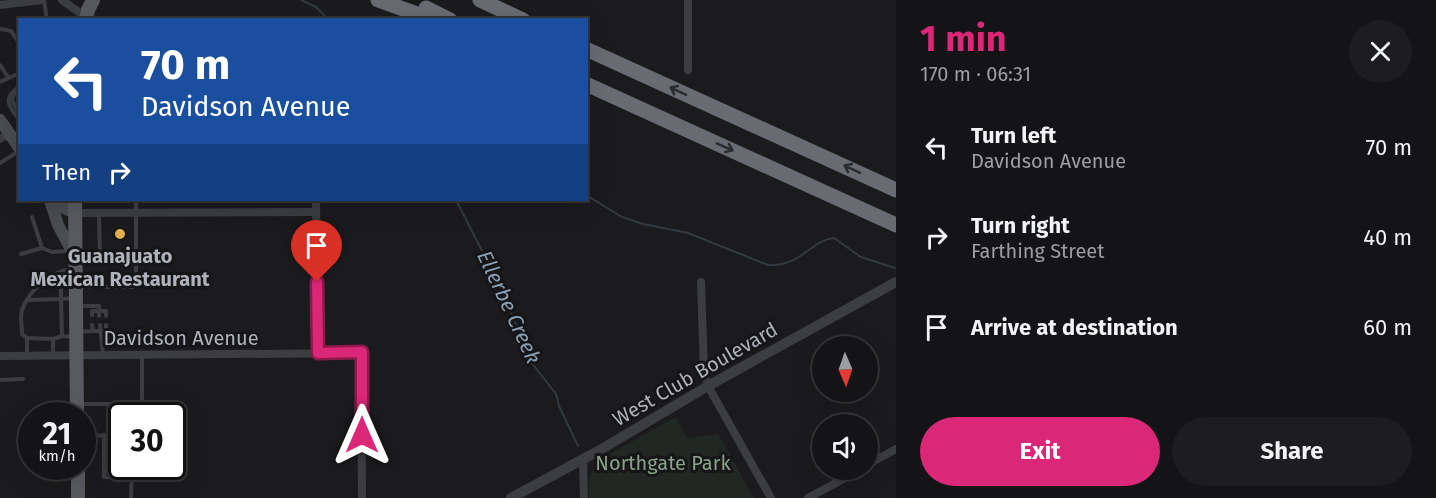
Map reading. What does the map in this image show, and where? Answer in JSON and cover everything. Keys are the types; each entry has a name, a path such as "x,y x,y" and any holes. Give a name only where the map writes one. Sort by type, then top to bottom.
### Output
{"highway":[{"path":"378,0 428,18"},
{"path":"410,0 446,18"},
{"path":"480,0 519,18"},
{"path":"588,50 896,190"},
{"path":"588,85 896,225"}],"main road":[{"path":"0,120 4,136 18,148"},
{"path":"50,201 76,294"},
{"path":"58,201 64,208 75,206 77,402"},
{"path":"78,480 78,498"}],"street":[{"path":"0,5 43,0"},
{"path":"62,0 88,9"},
{"path":"688,0 688,70"},
{"path":"316,201 318,353"},
{"path":"75,206 99,213 316,212"},
{"path":"701,282 704,373 708,386 771,498"},
{"name":"West Club Boulevard","path":"511,498 896,282"},
{"name":"Davidson Avenue","path":"0,356 362,352 362,498"},
{"path":"878,459 896,449"},
{"path":"584,459 584,498"},
{"path":"808,498 841,480"}],"lane":[{"path":"43,0 47,18"},
{"path":"0,29 11,31 18,41"},
{"path":"0,65 8,77"},
{"path":"0,82 18,74"},
{"path":"18,89 12,92 8,99 18,118"},
{"path":"18,90 12,100 18,111"},
{"path":"0,163 18,151"},
{"path":"28,300 61,299 76,294 132,287 136,283 136,201"},
{"path":"62,318 100,257 99,213"},
{"path":"32,217 42,248"},
{"path":"21,254 42,248 52,252 76,294 62,336"},
{"path":"100,257 136,257"},
{"path":"62,336 53,339 27,338 22,334 21,311 36,287 63,270 93,331"},
{"path":"62,336 61,286 99,306 99,313"},
{"path":"92,315 92,311 99,313 106,311 106,316"},
{"path":"92,325 93,331"},
{"path":"100,325 104,355"},
{"path":"93,331 106,331 106,325"},
{"path":"27,338 27,356"},
{"path":"53,339 53,355"},
{"path":"96,408 137,404 142,401 142,355"},
{"path":"0,380 23,379"},
{"path":"96,435 108,435"},
{"path":"104,435 104,477 108,477"},
{"path":"131,498 132,480"}],"green space":[{"name":"Northgate Park","path":"676,417 687,438 718,434 754,498 589,498 589,479 597,461"}],"waterway":[{"name":"Ellerbe Creek","path":"301,0 316,7 327,18"},
{"path":"588,196 622,217 643,224 688,233 768,265 789,262 818,243 834,238 861,257 895,268"},
{"name":"Ellerbe Creek","path":"457,201 501,288 531,362 556,394 559,406 578,446"}],"place":[{"name":"Guanajuato Mexican Restaurant","path":"120,234"}],"route":[{"path":"317,282 318,353 362,352 362,435"}]}
